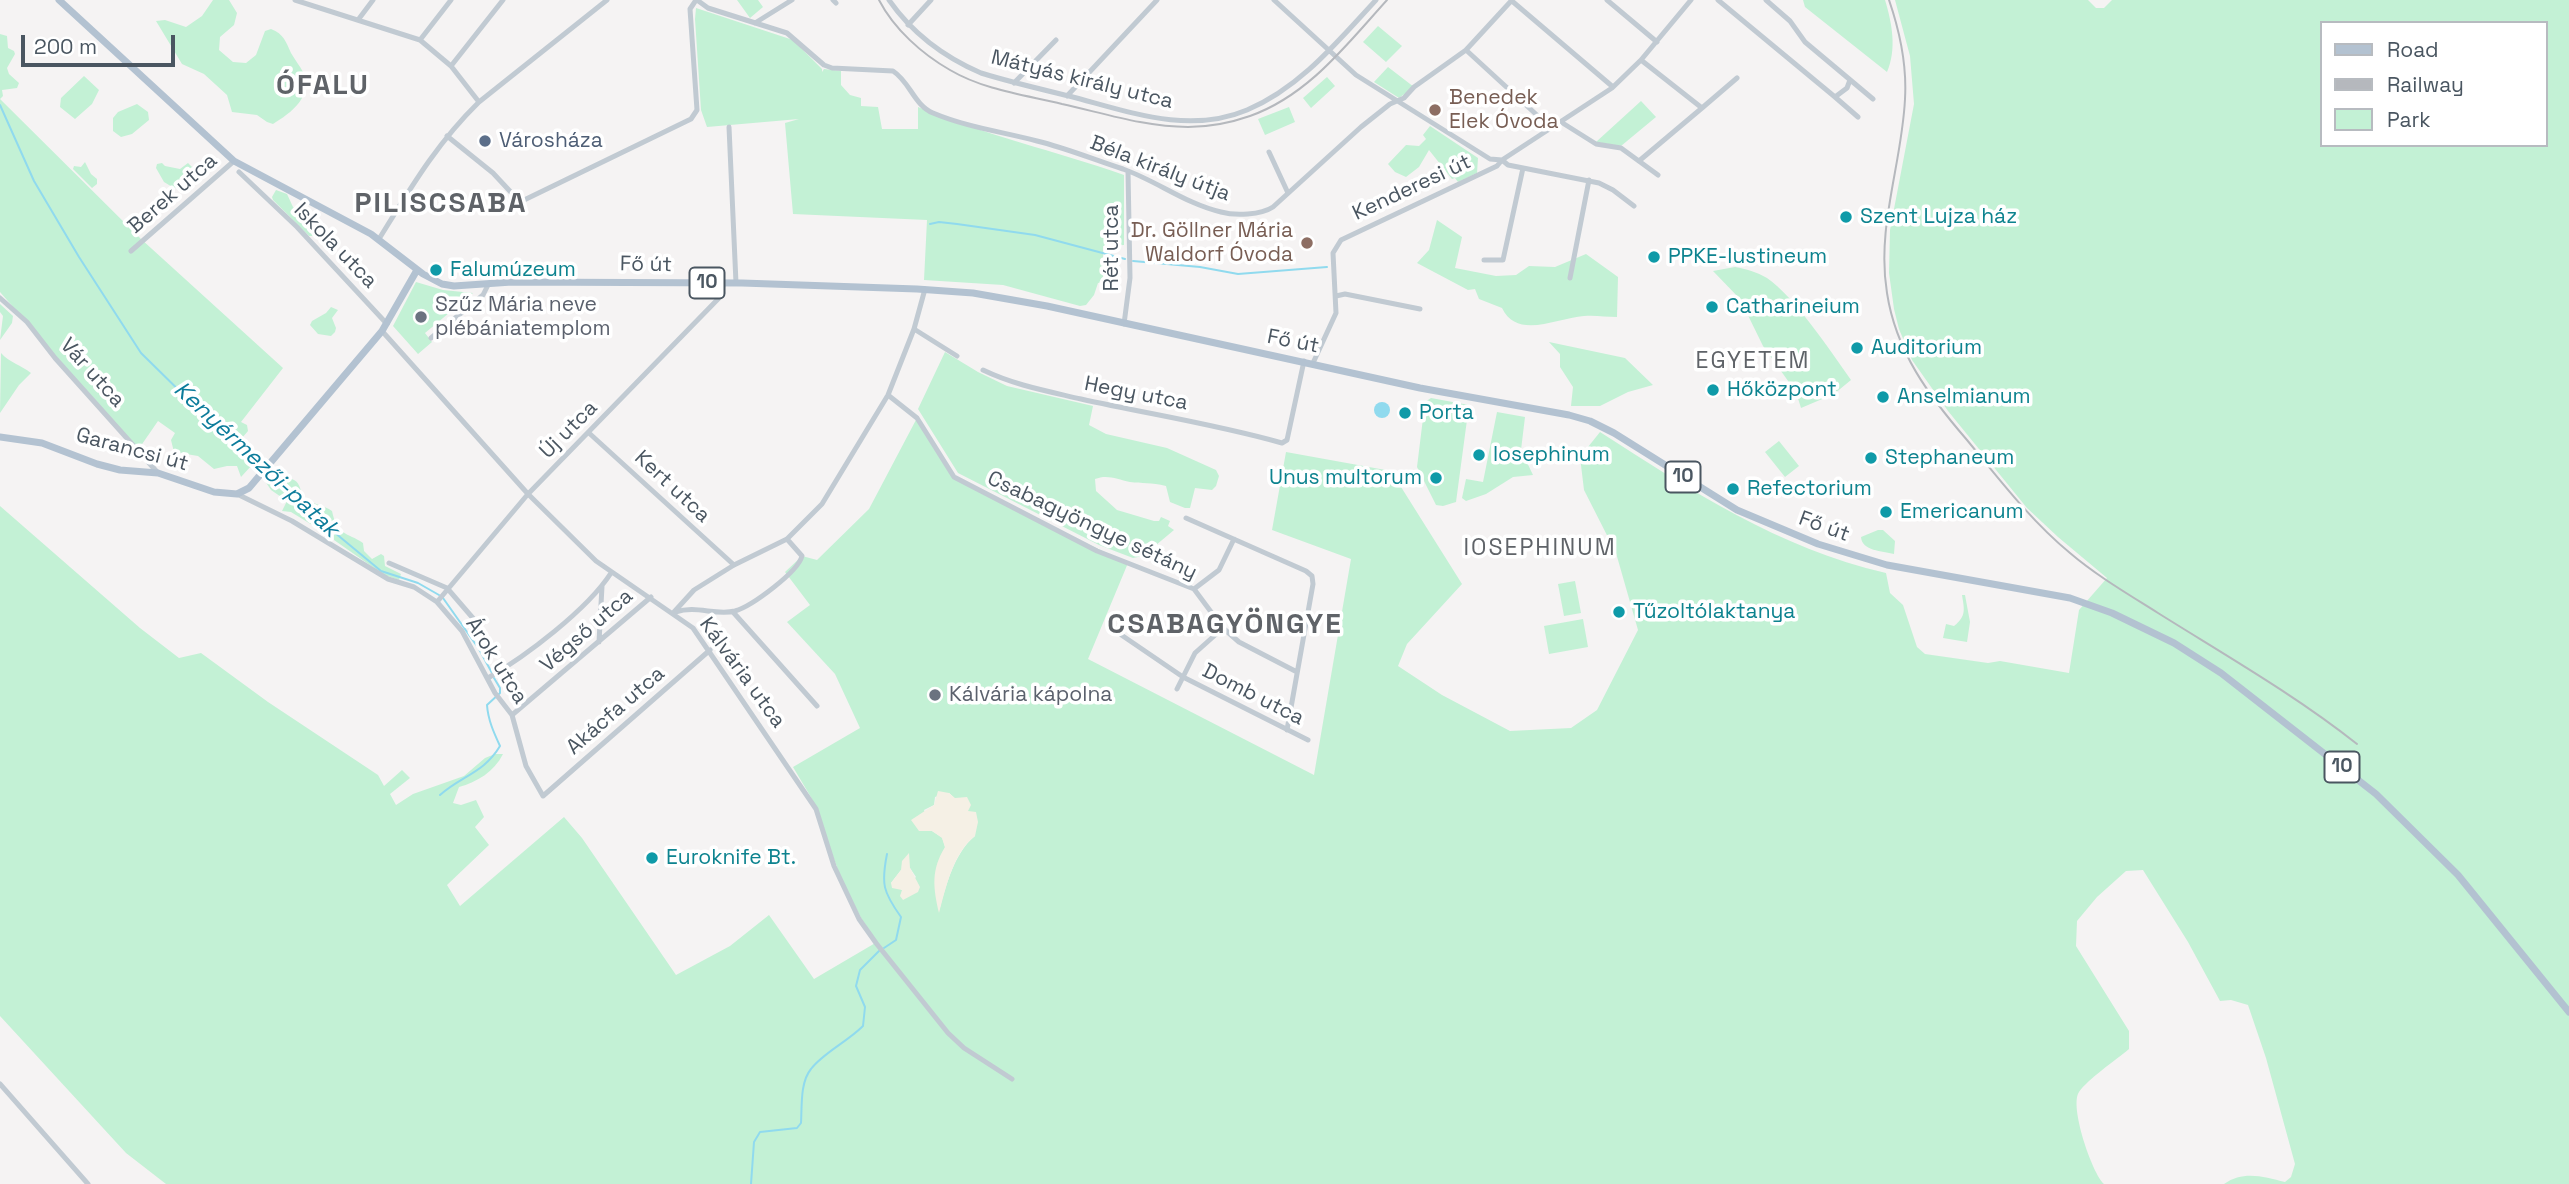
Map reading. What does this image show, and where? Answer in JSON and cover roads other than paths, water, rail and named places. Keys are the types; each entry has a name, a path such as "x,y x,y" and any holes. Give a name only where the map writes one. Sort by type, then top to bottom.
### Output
{"main road":[{"name":"10","path":"59,0 234,161 379,239 417,270 434,280 454,286 489,284"},
{"path":"237,494 249,488 382,331 417,270"},
{"name":"Fő út","path":"489,284 583,281 736,283 925,289 1004,298 1420,388 1549,410 1590,421 1614,433 1737,510 1830,548 1886,565 2053,594 2097,607 2174,643 2221,673 2363,783 2458,875 2569,1012"},
{"name":"Garancsi út","path":"0,437 42,443 120,470 158,472 214,492 237,494"}],"street":[{"path":"295,0 420,40 451,66 478,102"},
{"path":"358,20 373,0"},
{"path":"420,40 451,0"},
{"path":"451,66 503,0"},
{"path":"379,239 416,177 446,136 478,102 607,0"},
{"path":"446,136 494,173 520,202 691,119 697,110 690,9 696,0"},
{"name":"Béla király útja","path":"696,0 708,8 788,33 818,62 832,68 893,71 899,75 920,104 934,113 996,132 1043,142 1128,171 1184,199 1229,214 1269,210 1361,127 1466,50 1512,0"},
{"path":"755,23 792,0"},
{"name":"Mátyás király utca","path":"889,0 908,25 958,62 981,72 1014,83 1155,118 1195,121 1247,110 1304,75 1376,0"},
{"path":"908,25 931,0"},
{"path":"1067,96 1157,0"},
{"path":"1275,0 1356,75 1490,159 1502,160 1508,165 1589,180 1613,190 1634,206"},
{"path":"1512,0 1613,87"},
{"path":"1607,0 1657,42"},
{"name":"Kenderesi út","path":"1313,363 1336,313 1333,253 1340,240 1497,166 1502,160 1613,87 1641,60 1691,0"},
{"path":"1718,0 1858,117"},
{"path":"1766,0 1790,21 1805,42 1873,99"},
{"path":"1014,83 1056,40"},
{"path":"1466,50 1551,128"},
{"path":"1641,60 1702,108"},
{"path":"1639,161 1737,78"},
{"path":"1835,97 1847,88 1850,80"},
{"path":"1561,122 1596,144 1621,148 1658,175"},
{"path":"729,127 736,283"},
{"path":"1269,152 1288,193"},
{"path":"1485,172 1490,159"},
{"name":"Berek utca","path":"131,251 234,161"},
{"path":"1484,260 1503,260 1523,168"},
{"name":"Rét utca","path":"1124,324 1130,278 1128,171"},
{"name":"Iskola utca","path":"239,172 387,324"},
{"path":"259,190 266,179"},
{"path":"1570,278 1589,180"},
{"name":"Új utca","path":"437,602 528,494 719,298 724,283"},
{"path":"431,338 483,295 489,284"},
{"path":"674,612 694,590 734,565 787,539 822,504 888,395 914,329 925,289"},
{"path":"1336,296 1345,294 1420,309"},
{"name":"Vár utca","path":"0,298 27,322 55,358 158,472"},
{"path":"914,329 957,356"},
{"name":"Kálvária utca","path":"382,331 528,494 611,573 674,612 694,628 816,809 834,866 859,919 948,1033 964,1048 1012,1079"},
{"name":"Hegy utca","path":"983,370 1003,380 1046,391 1285,442 1304,361"},
{"name":"Csabagyöngye sétány","path":"888,395 917,418 954,478 1097,551 1194,589 1223,628 1239,642 1297,672"},
{"name":"Kert utca","path":"589,432 734,565"},
{"name":"Árok utca","path":"237,494 292,521 388,579 414,587 437,602 462,631 491,676 497,695 512,715 526,766 544,796"},
{"path":"1186,518 1307,571 1312,576 1287,730"},
{"path":"1194,589 1219,570 1234,538"},
{"path":"674,612 688,608 733,612 753,602 792,572 801,561 802,556 787,539"},
{"path":"389,563 445,590 478,624"},
{"path":"491,676 558,627 602,586 611,573"},
{"path":"599,642 602,586"},
{"name":"Végső utca","path":"512,715 650,597"},
{"path":"733,612 817,706"},
{"name":"Domb utca","path":"1177,689 1195,653 1223,628"},
{"name":"Domb utca","path":"1117,632 1183,677 1308,740"},
{"name":"Akácfa utca","path":"544,796 710,650"},
{"path":"0,1084 88,1184"}],"water":[{"path":"1379,402 1385,402 1390,410 1388,416 1379,418 1374,413 1374,407"}],"waterway":[{"name":"Kenyérmezői-patak","path":"0,105 34,181 141,353 260,470"},
{"path":"930,224 939,222 1035,235 1125,259"},
{"path":"1133,261 1200,267 1238,274 1327,267"},
{"name":"Kenyérmezői-patak","path":"264,474 381,571 418,583 439,595"},
{"name":"Kenyérmezői-patak","path":"443,598 479,649 492,673"},
{"name":"Kenyérmezői-patak","path":"440,795 480,768 500,746 487,705 500,693 494,678"},
{"name":"Kenyérmezői-patak","path":"884,948 896,940 901,917 890,901 885,887 887,854"},
{"name":"Kenyérmezői-patak","path":"751,1184 754,1142 760,1132 797,1128 801,1123 802,1095 807,1074 816,1063 863,1026 865,1007 856,986 860,970 879,951"}],"railway":[{"path":"879,0 892,21 919,48 963,77 1005,91 1124,119 1188,127 1227,123 1250,116 1291,95 1326,67 1387,0"},
{"path":"1889,0 1902,49 1905,86 1903,123 1887,220 1884,268 1891,314 1898,335 1927,390 2003,484 2070,553 2113,584 2284,692 2357,744"}],"place":[{"name":"Benedek Elek Óvoda","path":"1435,110"},
{"name":"Városháza","path":"485,141"},
{"name":"Szent Lujza ház","path":"1846,217"},
{"name":"Dr. Göllner Mária Waldorf Óvoda","path":"1307,243"},
{"name":"PPKE-Iustineum","path":"1654,257"},
{"name":"Falumúzeum","path":"436,270"},
{"name":"Catharineium","path":"1712,307"},
{"name":"Szűz Mária neve plébániatemplom","path":"421,317"},
{"name":"Auditorium","path":"1857,348"},
{"name":"Hőközpont","path":"1713,390"},
{"name":"Anselmianum","path":"1883,397"},
{"name":"Porta","path":"1405,413"},
{"name":"Iosephinum","path":"1479,455"},
{"name":"Stephaneum","path":"1871,458"},
{"name":"Unus multorum","path":"1436,478"},
{"name":"Refectorium","path":"1733,489"},
{"name":"Emericanum","path":"1886,512"},
{"name":"Tűzoltólaktanya","path":"1619,612"},
{"name":"Kálvária kápolna","path":"935,695"},
{"name":"Euroknife Bt.","path":"652,858"}],"district":[{"name":"ÓFALU","path":"323,86"},
{"name":"PILISCSABA","path":"441,204"},
{"name":"EGYETEM","path":"1753,362"},
{"name":"IOSEPHINUM","path":"1540,549"},
{"name":"CSABAGYÖNGYE","path":"1225,625"}]}
